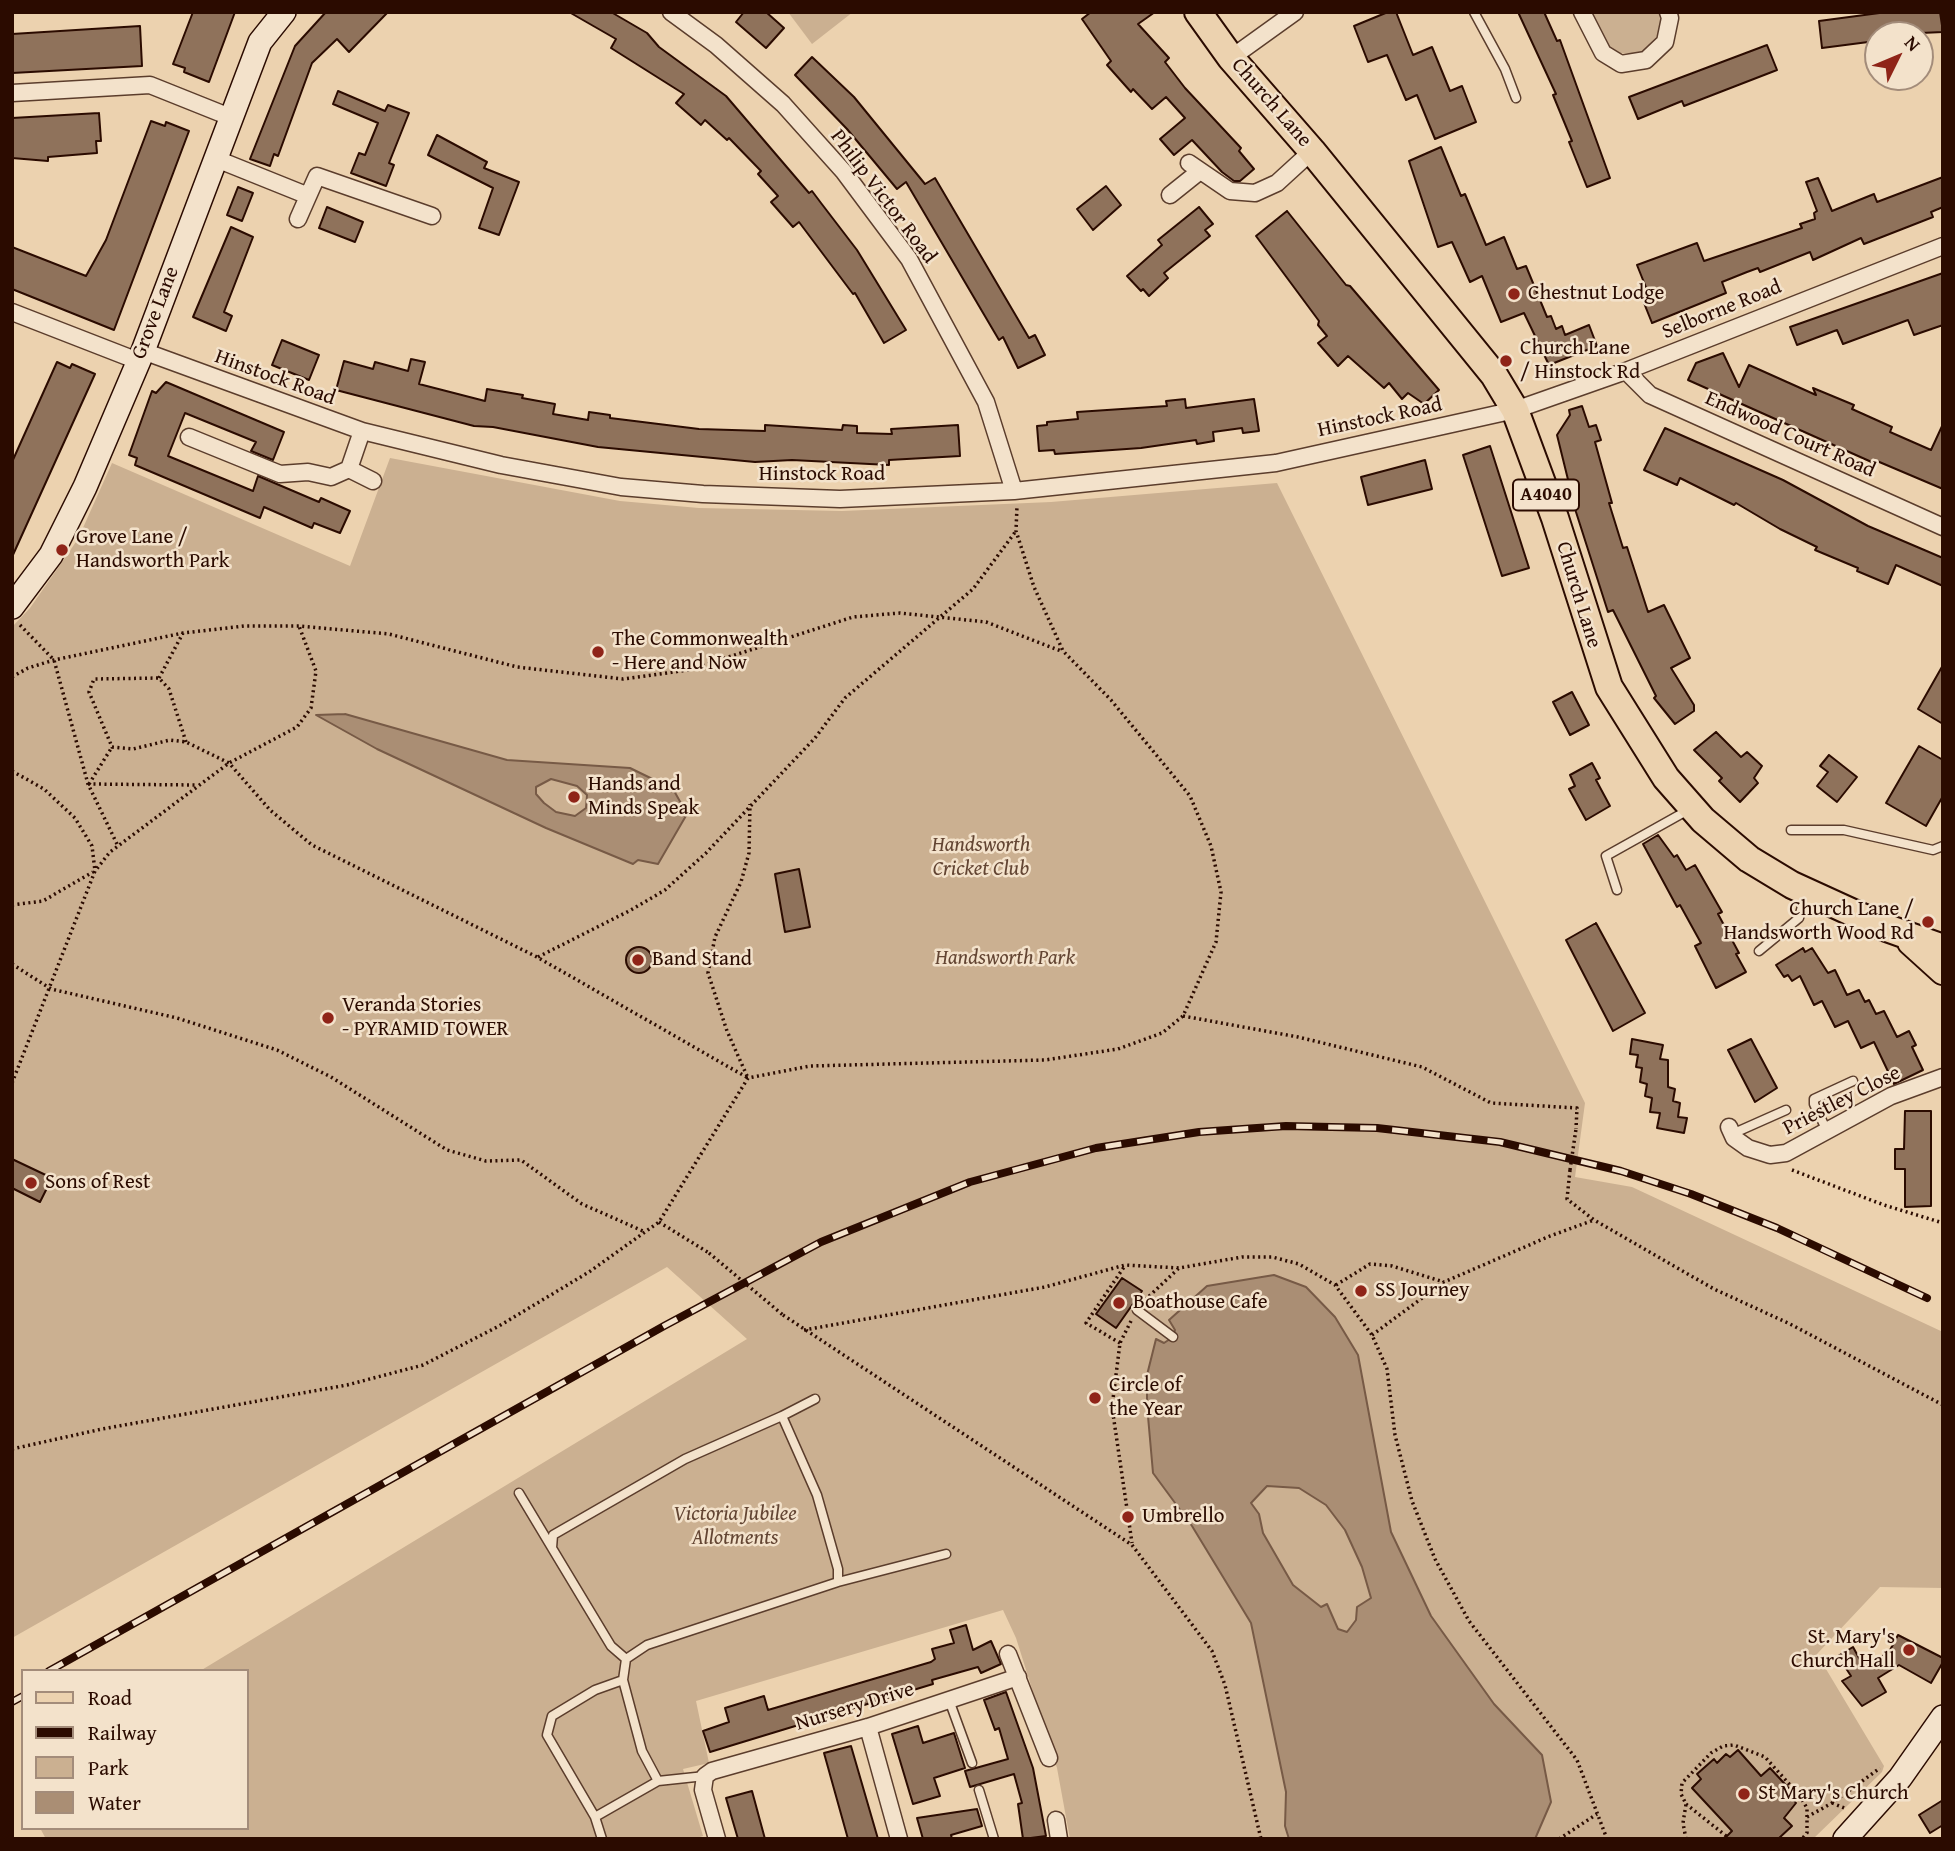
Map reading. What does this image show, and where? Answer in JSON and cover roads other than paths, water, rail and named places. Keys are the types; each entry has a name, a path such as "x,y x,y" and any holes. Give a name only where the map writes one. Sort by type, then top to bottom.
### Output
{"main road":[{"name":"Church Lane","path":"1198,12 1231,58 1312,151 1494,375 1515,410 1555,518 1609,687 1666,778 1692,808 1749,859 1806,891 1904,936 1943,948"},
{"name":"Church Lane","path":"1904,936 1943,971"}],"street":[{"name":"Grove Lane","path":"15,614 71,517 141,356 260,42 284,12"},
{"name":"Philip Victor Road","path":"671,12 716,45 783,104 844,172 909,260 986,402 1014,491"},
{"path":"1231,58 1295,12"},
{"path":"1582,12 1603,53 1621,64 1646,60 1665,42 1670,18 1668,12"},
{"path":"12,93 150,85 230,117"},
{"path":"1170,195 1195,167 1230,191 1255,193 1277,183 1312,151"},
{"path":"214,158 306,195"},
{"path":"298,219 306,195 317,176 432,216"},
{"name":"Selborne Road","path":"1515,410 1626,371 1943,246"},
{"name":"Hinstock Road","path":"12,312 362,431 489,463 621,487 703,494 840,499 1014,491 1276,463 1515,410"},
{"name":"Endwood Court Road","path":"1626,371 1650,395 1943,527"},
{"path":"189,437 280,474 309,472 331,477 349,469 362,431"},
{"path":"349,469 373,481"},
{"name":"Priestley Close","path":"1730,1131 1748,1148 1770,1155 1786,1153 1891,1096 1943,1077"},
{"path":"1008,1654 1049,1758"},
{"name":"Nursery Drive","path":"705,1776 712,1771 868,1727 1017,1677"},
{"path":"1848,1829 1900,1779 1943,1718"},
{"path":"868,1727 899,1839"},
{"path":"705,1776 703,1790 717,1839"},
{"path":"1056,1820 1059,1839"}],"lane":[{"path":"1475,12 1505,69 1516,98"},
{"path":"1617,890 1606,856 1692,808"},
{"path":"1791,830 1844,830 1933,850 1943,846"},
{"path":"1759,951 1799,918 1806,891"},
{"path":"1827,1131 1814,1104 1814,1098 1853,1081"},
{"path":"1730,1131 1786,1110"},
{"path":"1137,1310 1173,1337"},
{"path":"552,1548 553,1535 685,1458 815,1399"},
{"path":"782,1416 817,1495 838,1569 838,1582"},
{"path":"519,1493 611,1646 626,1660"},
{"path":"659,1781 642,1751 623,1680 626,1660 647,1645 838,1582 946,1554"},
{"path":"602,1839 595,1817 547,1735 552,1716 595,1690 623,1680"},
{"path":"949,1700 972,1763"},
{"path":"595,1817 659,1781 705,1776"},
{"path":"979,1790 994,1839"}],"water":[{"path":"345,714 507,760 630,768 673,789 687,814 658,864 638,860 633,864 546,828 377,749 316,715","holes":["551,779 577,786 587,795 586,808 575,816 556,812 536,794 536,787"]},
{"path":"1274,1275 1306,1287 1335,1317 1358,1355 1391,1532 1431,1616 1494,1704 1542,1755 1551,1802 1535,1839 1289,1839 1285,1826 1286,1792 1251,1623 1192,1526 1153,1473 1147,1375 1156,1339 1164,1343 1173,1337 1175,1330 1169,1320 1207,1286","holes":["1267,1486 1299,1488 1326,1505 1345,1530 1362,1567 1371,1598 1357,1607 1356,1620 1347,1632 1338,1629 1327,1604 1321,1607 1293,1585 1263,1533 1259,1514 1251,1503"]}],"railway":[{"path":"53,1669 664,1326 821,1242 970,1182 1096,1148 1199,1132 1286,1126 1377,1128 1500,1142 1621,1171 1691,1194 1777,1228 1927,1298"},
{"path":"12,1702 21,1697"}],"place":[{"name":"Chestnut Lodge","path":"1514,294"},
{"name":"Church Lane / Hinstock Rd","path":"1506,361"},
{"name":"Grove Lane / Handsworth Park","path":"62,550"},
{"name":"The Commonwealth - Here and Now","path":"598,652"},
{"name":"Hands and Minds Speak","path":"574,797"},
{"name":"Church Lane / Handsworth Wood Rd","path":"1928,922"},
{"name":"Band Stand","path":"638,960"},
{"name":"Veranda Stories - PYRAMID TOWER","path":"328,1018"},
{"name":"Sons of Rest","path":"31,1183"},
{"name":"SS Journey","path":"1361,1291"},
{"name":"Boathouse Cafe","path":"1119,1303"},
{"name":"Circle of the Year","path":"1095,1398"},
{"name":"Umbrello","path":"1128,1517"},
{"name":"St. Mary's Church Hall","path":"1909,1650"},
{"name":"St Mary's Church","path":"1744,1794"}],"park label":[{"name":"Handsworth Cricket Club","path":"981,858"},
{"name":"Handsworth Park","path":"1005,959"},
{"name":"Victoria Jubilee Allotments","path":"735,1527"}]}
